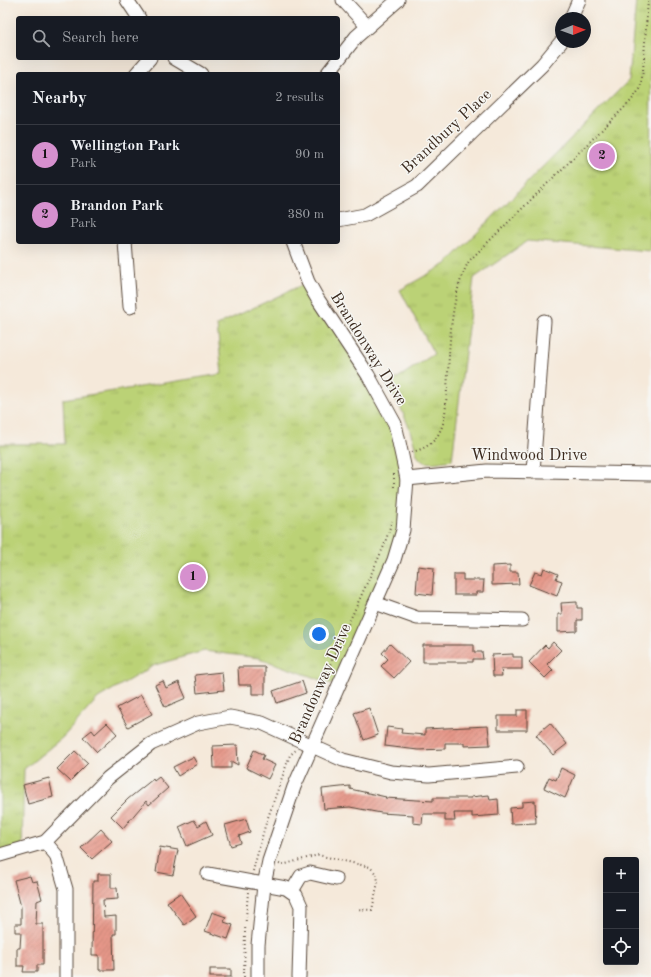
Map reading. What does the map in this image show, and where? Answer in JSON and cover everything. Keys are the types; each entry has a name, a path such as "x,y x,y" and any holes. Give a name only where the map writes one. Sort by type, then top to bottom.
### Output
{"street":[{"path":"127,0 138,16"},
{"path":"343,0 367,26"},
{"path":"340,58 367,26 398,0"},
{"path":"574,12 579,0"},
{"name":"Brandbury Place","path":"340,220 365,214 417,186 542,65 556,48"},
{"path":"138,72 148,60"},
{"path":"177,60 198,72"},
{"path":"328,72 338,60"},
{"path":"125,244 130,307"},
{"name":"Brandonway Drive","path":"258,977 258,945 264,884 269,861 294,787 311,746 394,560 403,530 407,479 395,424 368,375 308,282 294,244"},
{"path":"533,472 544,321"},
{"name":"Windwood Drive","path":"407,479 487,472 651,474"},
{"path":"375,603 417,618 522,620"},
{"path":"0,855 45,842 108,778 151,744 198,722 230,717 262,723 344,760 392,772 429,775 517,767"},
{"path":"45,842 56,855 66,888 66,977"},
{"path":"292,891 301,876 310,873 336,879"},
{"path":"208,874 286,888 296,895 301,906 299,977"}],"green space":[{"path":"636,0 651,0 650,251 527,241 474,278 452,460 434,463 424,462 418,456 404,414 387,385 434,354 400,290 446,264 629,80"},
{"path":"308,282 395,424 406,470 403,530 338,686 259,658 204,651 155,665 98,698 63,737 24,769 22,849 0,852 0,444 65,444 63,399 222,374 217,325"}],"building":[{"path":"510,565 510,572 518,572 519,584 492,585 492,566"},
{"path":"418,566 434,568 432,595 416,593"},
{"path":"544,568 558,574 556,579 562,581 557,596 529,585 535,572 542,574"},
{"path":"454,574 463,574 463,580 484,580 483,592 476,592 476,595 454,595"},
{"path":"577,602 577,608 582,608 582,620 577,620 577,631 558,632 558,614 562,614 561,603"},
{"path":"553,642 561,650 547,664 553,670 545,678 529,662 545,645 548,648"},
{"path":"390,644 409,662 394,678 381,666 388,659 382,653"},
{"path":"423,645 474,645 474,652 482,652 483,659 473,659 473,662 423,662"},
{"path":"513,654 513,657 522,657 522,669 501,669 502,676 493,676 492,655"},
{"path":"238,667 265,667 265,694 252,694 252,685 239,685"},
{"path":"222,672 224,690 197,693 195,675"},
{"path":"163,681 166,688 179,682 186,698 165,707 155,685"},
{"path":"302,681 306,693 277,703 273,691"},
{"path":"141,695 152,714 128,727 117,708"},
{"path":"369,708 378,735 364,740 354,713"},
{"path":"517,710 527,710 527,730 498,730 498,716 517,716"},
{"path":"107,723 117,734 97,752 83,737 92,730 95,734"},
{"path":"550,723 567,744 553,755 536,735"},
{"path":"488,726 490,745 464,746 464,743 445,743 445,749 418,750 385,746 387,727 402,729 401,733 425,735 425,729"},
{"path":"237,745 238,765 231,761 231,768 214,768 213,746"},
{"path":"254,750 264,755 262,759 275,765 268,779 246,768"},
{"path":"75,751 88,763 70,781 57,769"},
{"path":"193,757 197,764 178,776 173,767"},
{"path":"561,768 575,775 565,798 544,788 549,777 556,780"},
{"path":"159,777 168,788 149,805 146,801 123,828 111,816 128,799 153,779 154,781"},
{"path":"49,778 53,797 28,804 23,785"},
{"path":"350,786 350,789 386,797 385,798 433,801 433,798 471,798 489,795 490,800 498,799 499,815 472,817 472,813 454,813 455,821 445,821 445,814 423,814 422,824 413,823 413,815 381,813 350,807 324,809 322,789"},
{"path":"535,801 536,823 511,824 510,808 522,807 522,802"},
{"path":"246,819 250,832 239,836 241,843 231,846 225,825"},
{"path":"194,820 198,826 206,821 212,835 187,846 179,827"},
{"path":"101,829 112,841 92,859 81,848"},
{"path":"160,847 178,850 173,875 156,872"},
{"path":"98,874 111,874 111,888 117,888 118,899 103,900 104,917 116,916 116,934 113,934 114,970 99,970 99,955 92,955 93,881 98,881"},
{"path":"30,876 32,882 37,881 42,899 37,901 36,924 43,924 43,965 37,965 37,972 23,972 24,966 17,966 17,948 20,948 21,932 15,932 15,924 21,924 21,907 14,880"},
{"path":"180,893 196,916 184,925 167,902"},
{"path":"212,912 226,917 224,922 233,925 228,939 205,931"},
{"path":"210,969 231,969 231,977 210,977"}],"place":[{"name":"Brandon Park","path":"602,156"},
{"name":"Wellington Park","path":"193,577"}]}
